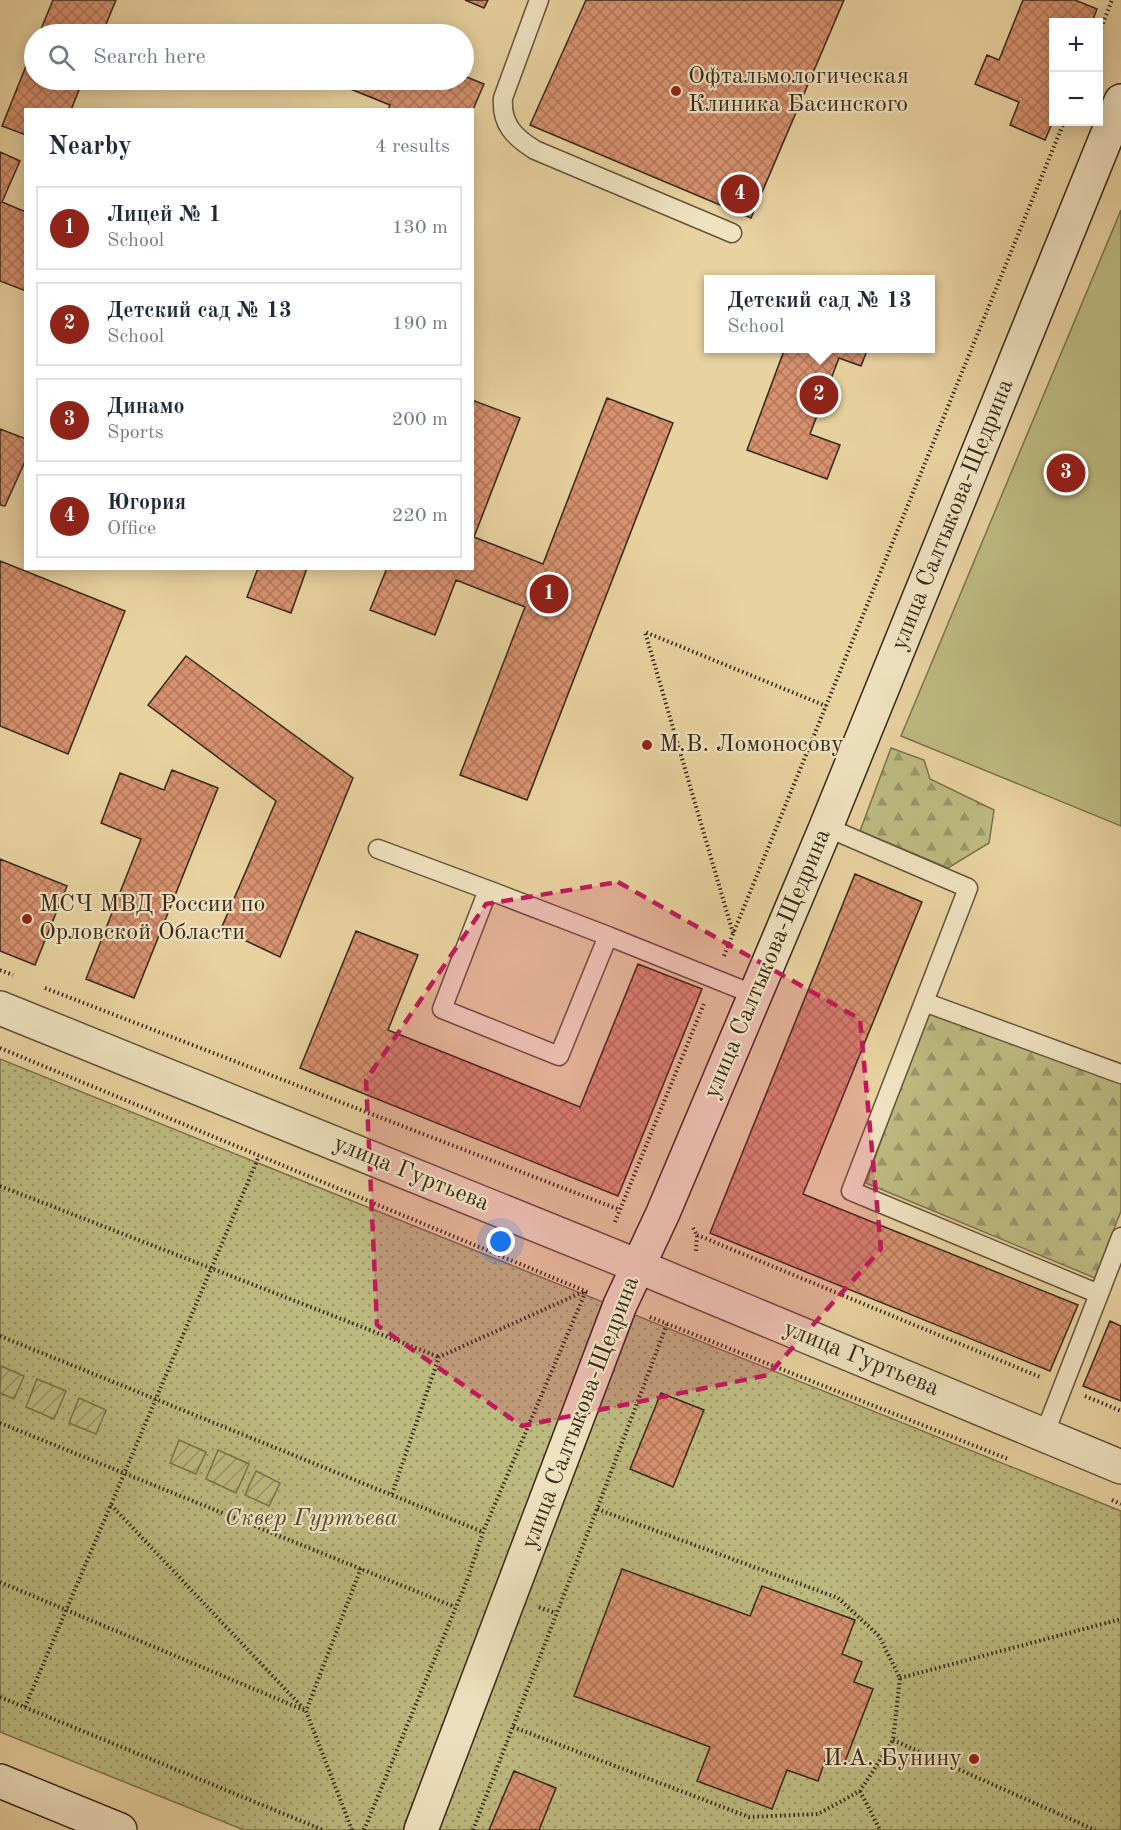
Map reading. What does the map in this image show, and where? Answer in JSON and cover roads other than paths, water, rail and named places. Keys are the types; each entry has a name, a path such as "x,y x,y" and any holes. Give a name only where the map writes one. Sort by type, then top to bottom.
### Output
{"street":[{"name":"улица Салтыкова-Щедрина","path":"421,1830 620,1305 826,826 1121,101"},
{"name":"улица Гуртьева","path":"0,1008 638,1267 1121,1467"},
{"path":"0,1781 120,1830"}],"lane":[{"path":"539,0 503,98 502,108 510,130 535,150 732,233"},
{"path":"826,826 968,888 851,1191 1099,1294"},
{"path":"378,849 608,936 755,995"},
{"path":"488,890 442,1009 559,1056 608,936"},
{"path":"924,1002 1121,1074"},
{"path":"1044,1435 1121,1237"}],"place":[{"name":"Офтальмологическая Клиника Басинского","path":"676,91"},
{"name":"Югория","path":"740,194"},
{"name":"Детский сад № 13","path":"819,395"},
{"name":"Динамо","path":"1066,473"},
{"name":"Лицей № 1","path":"549,594"},
{"name":"М.В. Ломоносову","path":"647,745"},
{"name":"МСЧ МВД России по Орловской Области","path":"27,919"},
{"name":"И.А. Бунину","path":"974,1759"}],"park label":[{"name":"Сквер Гуртьева","path":"311,1519"}]}
